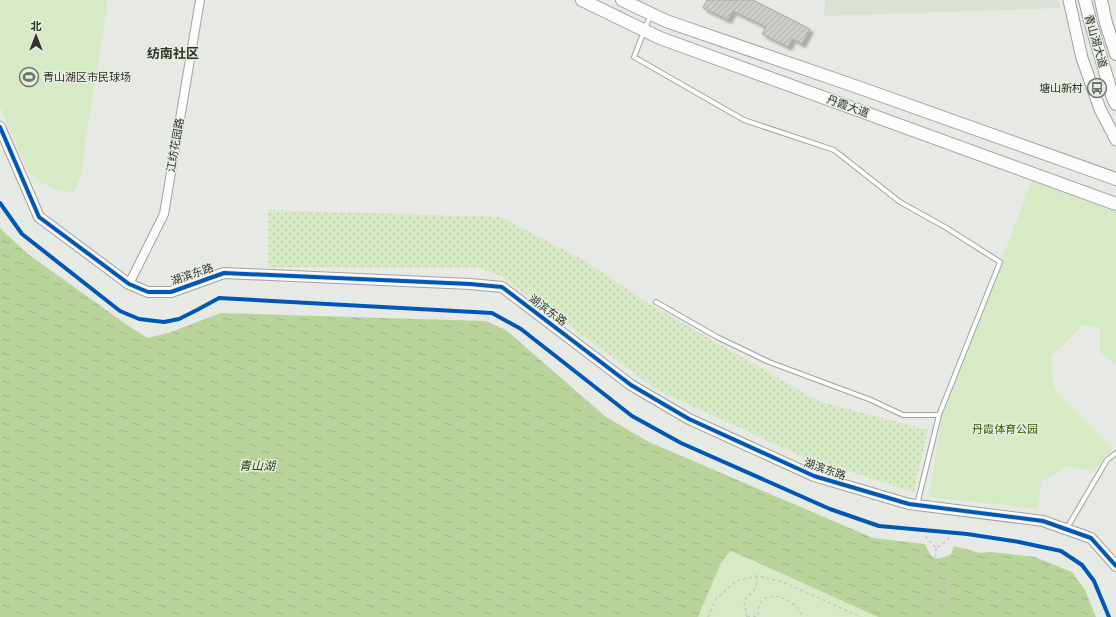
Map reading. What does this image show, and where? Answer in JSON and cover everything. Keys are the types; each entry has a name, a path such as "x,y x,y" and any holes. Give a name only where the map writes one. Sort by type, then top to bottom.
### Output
{"main road":[{"name":"丹霞大道","path":"582,0 668,40 1116,204"},
{"name":"丹霞大道","path":"622,0 666,21 1116,179"},
{"path":"1069,0 1082,58 1100,109 1116,140"},
{"name":"青山湖大道","path":"1085,0 1090,24 1116,104"},
{"name":"青山湖大道","path":"1101,0 1106,23 1116,54"}],"street":[{"name":"江纺花园路","path":"129,284 164,214 200,0"},
{"name":"湖滨东路","path":"0,127 39,217 129,284 148,292 171,292 224,273 470,284 502,287 631,385 689,419 814,476 909,504 1043,521 1091,538 1116,566"}],"lane":[{"path":"650,13 634,57 744,120 834,150 900,202 945,227 1000,262 939,415 917,505"},
{"path":"656,302 717,337 769,362 871,400 903,415 939,415"},
{"path":"1066,529 1107,460 1116,453"}],"path":[{"path":"925,530 926,537 936,548 935,566 940,566 940,577 948,577 946,607 934,606"},
{"path":"936,548 947,541 951,533"},
{"path":"757,576 756,588 744,601 747,617 758,617 760,603 768,597 788,600 798,607 802,617"},
{"path":"708,617 716,600 736,581 757,576 783,582 861,617"},
{"path":"938,617 933,617 935,584 947,585"}],"shaded area":[{"path":"826,0 1059,0 1060,8 823,16"}],"green space":[{"name":"青山湖区市民球场","path":"0,0 108,0 80,178 74,192 61,191 41,183 28,172 0,107"},
{"name":"丹霞体育公园","path":"1032,180 1116,210 1116,365 1100,352 1100,327 1083,325 1051,356 1054,389 1113,448 1093,472 1069,466 1041,482 1038,509 929,497 942,416"},
{"path":"268,210 501,217 585,261 648,303 818,401 928,430 914,492 803,457 657,390 501,276 480,268 268,267"},
{"path":"729,551 878,617 698,617 721,563"}],"water":[{"name":"青山湖","path":"0,228 28,254 130,327 148,338 168,333 221,313 486,321 506,330 606,417 649,442 873,538 925,544 930,554 935,558 942,558 951,554 954,546 980,553 991,552 1035,557 1072,572 1085,590 1096,617 878,617 730,551 721,563 698,617 0,617"}],"building":[{"path":"707,0 753,0 810,29 802,44 792,39 788,47 762,34 766,27 733,11 728,20 703,8"}],"cycle path":[{"path":"0,127 39,217 129,284 148,292 171,292 224,273 470,284 502,287 631,385 689,419 814,476 909,504 1043,521 1091,538 1116,566"},
{"path":"0,203 22,234 120,311 139,319 164,322 179,319 219,298 492,313 521,329 632,416 681,443 830,509 879,526 967,534 1019,542 1061,551 1082,565 1094,581 1109,617"}],"place":[{"name":"青山湖区市民球场","path":"29,77"},
{"name":"塘山新村","path":"1097,88"}],"district":[{"name":"纺南社区","path":"173,53"}]}
